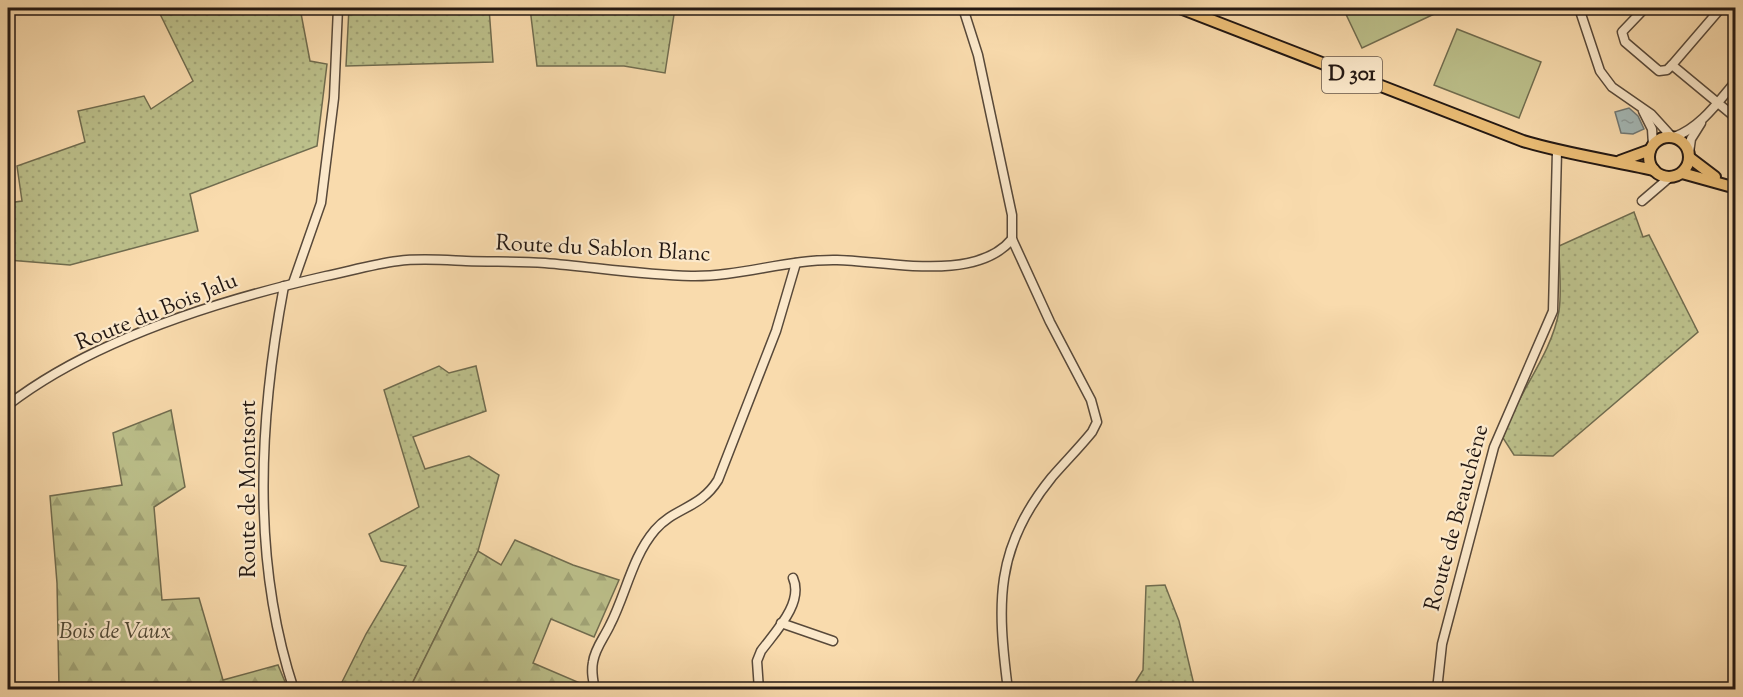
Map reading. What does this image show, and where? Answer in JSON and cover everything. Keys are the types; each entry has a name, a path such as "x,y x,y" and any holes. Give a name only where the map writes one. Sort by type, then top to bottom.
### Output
{"main road":[{"name":"D 301","path":"1180,8 1523,141 1557,151 1620,161 1654,170"},
{"path":"1672,136 1684,143 1690,156 1730,186 1682,173 1670,177 1654,170 1649,161 1651,148 1663,137 1672,136"},
{"name":"D 301","path":"1620,161 1651,148"},
{"path":"1682,173 1690,156"}],"street":[{"name":"Route de Montsort","path":"294,690 274,618 267,561 264,421 289,285 321,203 333,98 338,8"},
{"path":"963,8 978,55 1012,215 1012,239 1050,322 1091,400 1097,422 1092,432 1033,504 1004,568 1000,593 1008,690"},
{"path":"1580,8 1600,71 1612,87 1651,114 1672,136 1688,130 1736,81"},
{"path":"1645,8 1622,32 1625,42 1651,67 1659,71 1667,70 1672,65 1721,8"},
{"path":"1672,65 1736,118"},
{"path":"1639,106 1652,129 1651,148"},
{"path":"1690,156 1691,139 1706,114"},
{"name":"Route de Beauchêne","path":"1437,690 1445,634 1494,447 1553,311 1557,151"},
{"path":"1652,191 1654,170"},
{"path":"1642,201 1670,177"},
{"name":"Route du Sablon Blanc","path":"289,285 399,260 542,263 692,276 734,274 796,263 834,260 960,265 984,260 1006,246 1012,239"},
{"path":"595,690 592,675 596,651 610,625 639,554 655,530 669,517 704,499 718,480 776,331 796,263"},
{"name":"Route du Bois Jalu","path":"8,405 22,393 105,348 201,309 237,297 289,285"},
{"path":"759,690 758,661 761,651 795,599 796,585 793,578"},
{"path":"781,623 833,641"}],"green space":[{"path":"169,8 300,8 310,61 327,64 317,146 190,194 198,231 70,265 8,260 8,203 22,201 17,166 85,142 78,111 144,96 151,109 193,81 159,12"},
{"path":"349,8 489,8 493,62 346,66"},
{"path":"530,8 675,8 665,73 624,66 537,66"},
{"path":"1343,8 1447,8 1362,48"},
{"path":"1457,29 1541,62 1519,118 1434,85"},
{"path":"1634,212 1643,237 1649,235 1698,332 1553,456 1514,455 1503,438 1516,406 1555,328 1560,303 1559,246"},
{"path":"439,366 449,373 476,366 486,411 413,437 425,469 469,456 499,475 478,551 411,686 413,689 338,690 366,634 406,566 381,561 369,534 419,507 384,390"},
{"name":"Bois de Vaux","path":"171,410 185,487 154,507 162,600 199,598 223,680 278,665 288,689 59,689 57,583 50,496 122,485 113,433"},
{"path":"515,540 573,565 619,580 594,637 551,619 533,663 587,686 588,689 480,689 469,683 465,689 413,689 411,686 478,551 501,565"},
{"path":"1165,585 1179,621 1195,689 1131,689 1143,670 1146,586"}],"water":[{"path":"1629,108 1638,116 1644,129 1633,134 1621,133 1615,112"}]}
